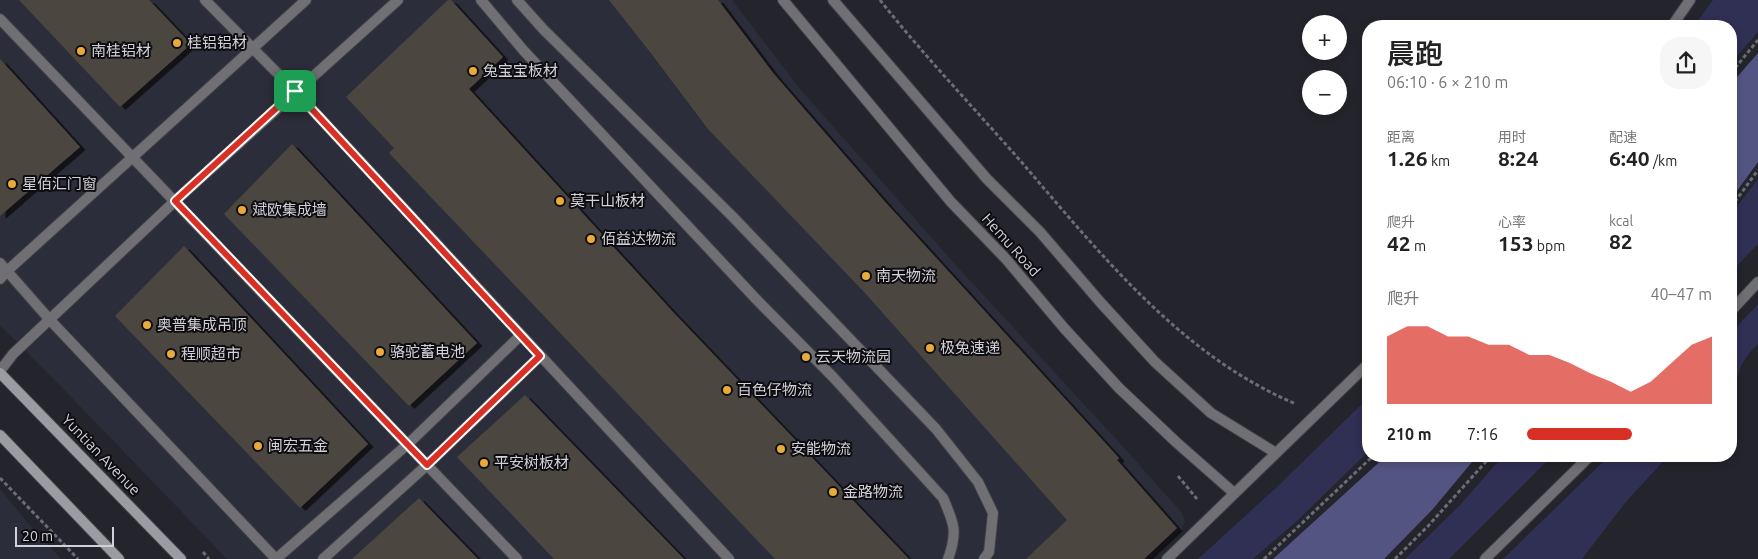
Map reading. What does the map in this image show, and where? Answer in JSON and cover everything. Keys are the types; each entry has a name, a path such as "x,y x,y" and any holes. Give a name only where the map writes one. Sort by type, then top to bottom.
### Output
{"main road":[{"name":"Yuntian Avenue","path":"0,372 181,559"},
{"path":"0,435 119,559"}],"street":[{"path":"204,0 295,91 729,559"},
{"path":"0,279 4,267 134,157 306,0"},
{"path":"0,372 13,354 175,201 398,0"},
{"path":"481,0 524,51 756,299 833,377 943,498 953,520 954,527 954,542 948,559"},
{"path":"517,0 550,36 732,217 936,429 978,482 993,513 989,552 984,559"},
{"name":"Hemu Road","path":"783,0 951,202 1006,259 1064,328 1113,382 1176,442 1234,493"},
{"name":"Hemu Road","path":"833,0 987,180 1040,232 1155,362 1211,413 1276,453"},
{"path":"1676,20 1690,0"},
{"path":"0,18 517,559"},
{"path":"4,267 50,320 276,559 408,444 521,335"},
{"path":"1737,305 1758,282"},
{"path":"323,559 427,465 540,356"},
{"path":"1168,559 1362,369"},
{"path":"1485,559 1584,462"}],"path":[{"path":"880,0 1059,208 1150,305 1194,343 1238,375 1271,394 1317,414"},
{"path":"1737,66 1758,40"},
{"path":"1737,199 1758,170"},
{"path":"1264,559 1367,462"},
{"path":"1395,559 1429,525 1486,462"},
{"path":"0,478 78,559"}],"shaded area":[{"path":"0,0 732,0 800,89 953,262 1182,513 1185,521 1182,530 1151,559 227,559 0,325"},
{"path":"1713,0 1758,0 1758,32 1737,56 1737,20 1698,20"},
{"path":"1758,179 1758,244 1737,266 1737,206"},
{"path":"1758,304 1758,344 1743,362 1737,378 1737,327"},
{"path":"1362,404 1362,458 1298,520 1253,559 1198,559 1278,486"},
{"path":"1498,462 1546,462 1449,559 1405,559 1460,505"},
{"path":"1603,462 1663,462 1625,503 1582,559 1503,559"},
{"path":"0,489 28,523 61,559 0,559"}],"water":[{"path":"1758,53 1758,162 1737,191 1737,77"},
{"path":"1379,462 1472,462 1432,510 1384,559 1273,559"}],"building":[{"path":"19,0 149,0 191,44 120,107"},
{"path":"448,0 451,0 503,57 469,89 674,313 909,559 775,559 389,153 394,148 346,97"},
{"path":"609,0 718,0 774,74 806,111 887,204 1119,458 1117,460 1177,528 1144,559 1026,559 1067,520 865,293 708,129"},
{"path":"0,59 80,147 0,216"},
{"path":"292,144 477,343 409,406 224,214"},
{"path":"184,246 368,444 300,508 115,316"},
{"path":"525,395 684,559 554,559 457,457"},
{"path":"419,498 478,559 352,559"}],"place":[{"name":"桂铝铝材","path":"177,43"},
{"name":"南桂铝材","path":"81,51"},
{"name":"兔宝宝板材","path":"473,71"},
{"name":"星佰汇门窗","path":"12,184"},
{"name":"莫干山板材","path":"560,201"},
{"name":"斌欧集成墙","path":"242,210"},
{"name":"佰益达物流","path":"591,239"},
{"name":"南天物流","path":"866,276"},
{"name":"奥普集成吊顶","path":"147,325"},
{"name":"极兔速递","path":"930,348"},
{"name":"骆驼蓄电池","path":"380,352"},
{"name":"程顺超市","path":"171,354"},
{"name":"云天物流园","path":"806,357"},
{"name":"百色仔物流","path":"727,390"},
{"name":"闽宏五金","path":"258,446"},
{"name":"安能物流","path":"781,449"},
{"name":"平安树板材","path":"484,463"},
{"name":"金路物流","path":"833,492"}],"route":[{"path":"295,91 540,356 427,465 175,201 295,91"}]}
